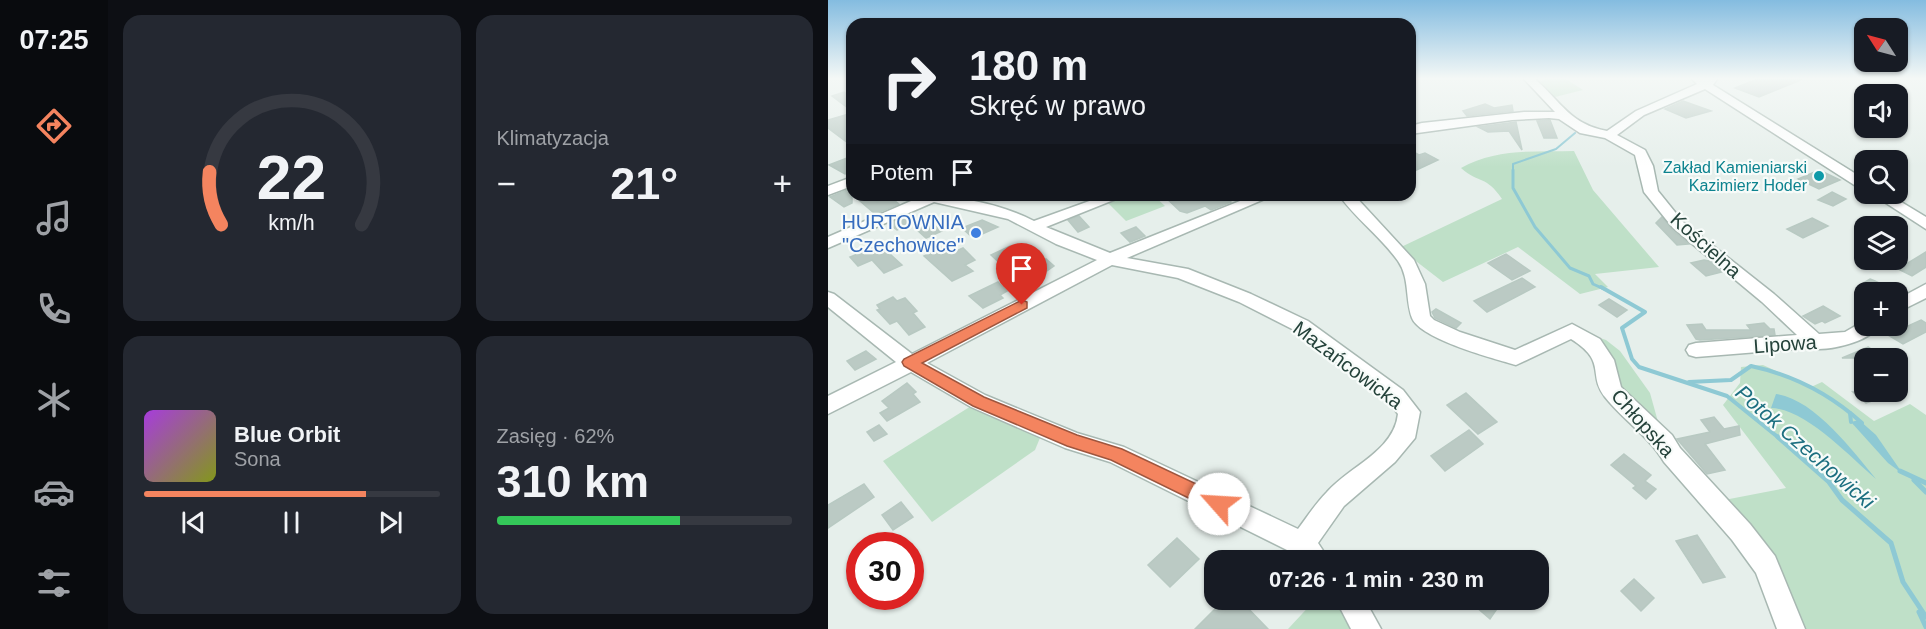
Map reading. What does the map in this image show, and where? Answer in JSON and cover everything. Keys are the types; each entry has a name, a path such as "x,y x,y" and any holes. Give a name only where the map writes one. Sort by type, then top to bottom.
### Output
{"street":[{"name":"Kościelna","path":"1559,108 1562,116 1584,130 1609,135 1640,153 1646,166 1651,192 1678,225 1768,298 1817,343"},
{"path":"1609,135 1649,108"},
{"path":"1742,108 1854,179"},
{"path":"1416,128 1520,115 1562,116"},
{"path":"828,190 846,183"},
{"path":"828,243 917,201"},
{"name":"Mazańcowicka","path":"944,201 1013,216 1062,241 1112,260 1182,273 1245,298 1302,326 1396,396 1409,412 1407,432 1387,455 1336,498 1302,544"},
{"path":"1034,226 1103,201"},
{"path":"828,406 909,362 1112,260 1253,201"},
{"name":"Chłopska","path":"1352,201 1406,260 1416,284 1421,318 1428,325 1453,337 1516,358 1572,331 1593,344 1604,360 1612,391 1664,442 1672,455 1741,532 1766,566 1791,629"},
{"path":"1895,204 1926,224"},
{"path":"1908,300 1926,290"},
{"path":"828,298 909,362 978,401 1073,441 1116,454 1302,544 1307,550"},
{"name":"Lipowa","path":"1696,350 1817,343 1849,339 1854,336"},
{"path":"1356,610 1367,629"}],"green space":[{"path":"1574,151 1593,190 1659,267 1595,274 1608,287 1580,294 1518,247 1443,282 1399,248 1502,199 1491,186 1461,168 1502,154"},
{"path":"1106,201 1160,201 1165,206 1126,221"},
{"path":"1588,334 1606,340 1620,351 1650,393 1660,429 1622,394"},
{"path":"1763,365 1811,387 1822,382 1874,421 1910,404 1926,415 1926,629 1803,629 1719,501 1786,488 1723,405 1740,383 1741,367"},
{"path":"976,403 1042,433 1035,450 932,522 883,461"},
{"path":"1306,610 1351,610 1361,629 1288,629"}],"water":[{"path":"1776,394 1804,405 1818,416 1844,441 1876,479 1813,425 1799,416 1771,408"},
{"path":"1859,420 1876,435 1903,474 1888,463 1851,422"}],"building":[{"path":"1471,108 1513,108 1513,111 1467,116 1463,111"},
{"path":"1704,108 1711,111 1686,118 1665,109"},
{"path":"846,115 846,142 828,128 828,120"},
{"path":"1550,120 1557,138 1544,138 1537,121"},
{"path":"1516,122 1522,150 1509,131 1488,132 1478,127"},
{"path":"1416,153 1425,153 1438,160 1416,170"},
{"path":"846,158 846,174 845,174 829,165"},
{"name":"Zakład Kamieniarski Kazimierz Hoder","path":"1819,170 1840,180 1819,189 1798,179"},
{"path":"846,190 846,201 852,201 852,203 844,207 830,197"},
{"path":"1832,192 1846,199 1833,206 1818,200"},
{"path":"860,201 895,201 899,204 875,214"},
{"path":"1169,201 1231,202 1211,210 1205,206 1187,213 1180,211"},
{"path":"906,216 914,223 897,230 889,224"},
{"path":"1079,216 1089,227 1078,232 1068,220"},
{"path":"1662,217 1672,230 1689,244 1677,245 1656,223"},
{"path":"1812,218 1828,226 1803,238 1787,229"},
{"name":"HURTOWNIA \"Czechowice\"","path":"982,220 998,227 973,238 962,228"},
{"path":"933,222 944,230 926,238 916,229"},
{"path":"1136,227 1145,236 1130,242 1121,233"},
{"path":"880,245 902,265 884,273 872,260 858,266 850,257"},
{"path":"1010,246 1035,264 1046,259 1054,266 1038,277 1036,275 1030,278 1014,265 1006,269 991,255"},
{"path":"945,247 952,253 963,248 975,260 965,265 973,271 952,281 924,256"},
{"path":"1926,252 1926,267 1912,276 1900,270 1908,270 1908,263"},
{"path":"1506,254 1530,271 1512,280 1488,263"},
{"path":"1709,261 1722,272 1706,276 1691,263"},
{"path":"1522,278 1535,287 1487,312 1474,301"},
{"path":"998,282 1007,291 1000,295 1003,298 983,308 969,296"},
{"path":"893,297 897,301 905,298 917,311 913,313 925,327 909,335 897,321 890,324 877,310 880,309 877,305"},
{"path":"1609,299 1627,310 1617,317 1599,305"},
{"path":"1823,306 1840,316 1825,323 1822,321 1815,324 1803,316"},
{"path":"1436,309 1461,323 1456,328 1435,318 1432,312"},
{"path":"1921,320 1926,323 1926,332 1903,344 1890,336 1908,336 1908,326"},
{"path":"1764,323 1770,329 1774,329 1775,335 1700,340 1696,339 1687,325 1702,324 1706,330 1751,330 1747,325"},
{"path":"866,351 876,359 855,370 847,361"},
{"path":"1854,353 1854,358 1842,358"},
{"path":"907,383 916,392 913,394 920,402 887,421 880,413 889,408 882,401"},
{"path":"1466,393 1497,422 1478,434 1447,405"},
{"path":"1714,417 1724,429 1739,426 1740,435 1705,444 1725,470 1707,474 1677,439 1710,432 1701,420"},
{"path":"879,425 887,434 874,441 867,432"},
{"path":"1469,430 1483,444 1445,471 1431,456"},
{"path":"1624,454 1651,475 1645,481 1656,489 1646,499 1633,488 1636,486 1611,465"},
{"path":"864,484 874,497 828,528 828,505"},
{"path":"901,502 913,517 893,530 882,515"},
{"path":"1697,535 1725,577 1703,583 1676,541"},
{"path":"1177,538 1199,559 1170,587 1148,565"},
{"path":"1634,579 1654,598 1641,611 1621,591"},
{"path":"1214,610 1250,610 1268,629 1195,629"},
{"path":"1480,610 1496,610 1490,619"}],"waterway":[{"name":"Potok Czechowicki","path":"1575,133 1556,149 1513,164 1513,188 1535,227 1570,268 1589,276 1593,284 1604,289"},
{"name":"Potok Czechowicki","path":"1601,287 1645,312 1622,328 1632,359 1639,367 1727,396 1779,438"},
{"path":"1689,382 1731,380 1751,366 1796,380 1824,395 1850,413"},
{"path":"1850,413 1862,423"},
{"path":"1850,413 1851,422"},
{"name":"Potok Czechowicki","path":"1778,437 1829,482 1842,500 1891,543 1903,582 1926,617"},
{"path":"1900,471 1926,483"},
{"path":"1914,480 1926,492"},
{"path":"1919,612 1926,627"}],"place":[{"name":"Zakład Kamieniarski Kazimierz Hoder","path":"1819,176"},
{"name":"HURTOWNIA \"Czechowice\"","path":"976,233"}],"route":[{"path":"1022,305 909,362 978,401 1073,441 1116,454 1219,504"}]}
